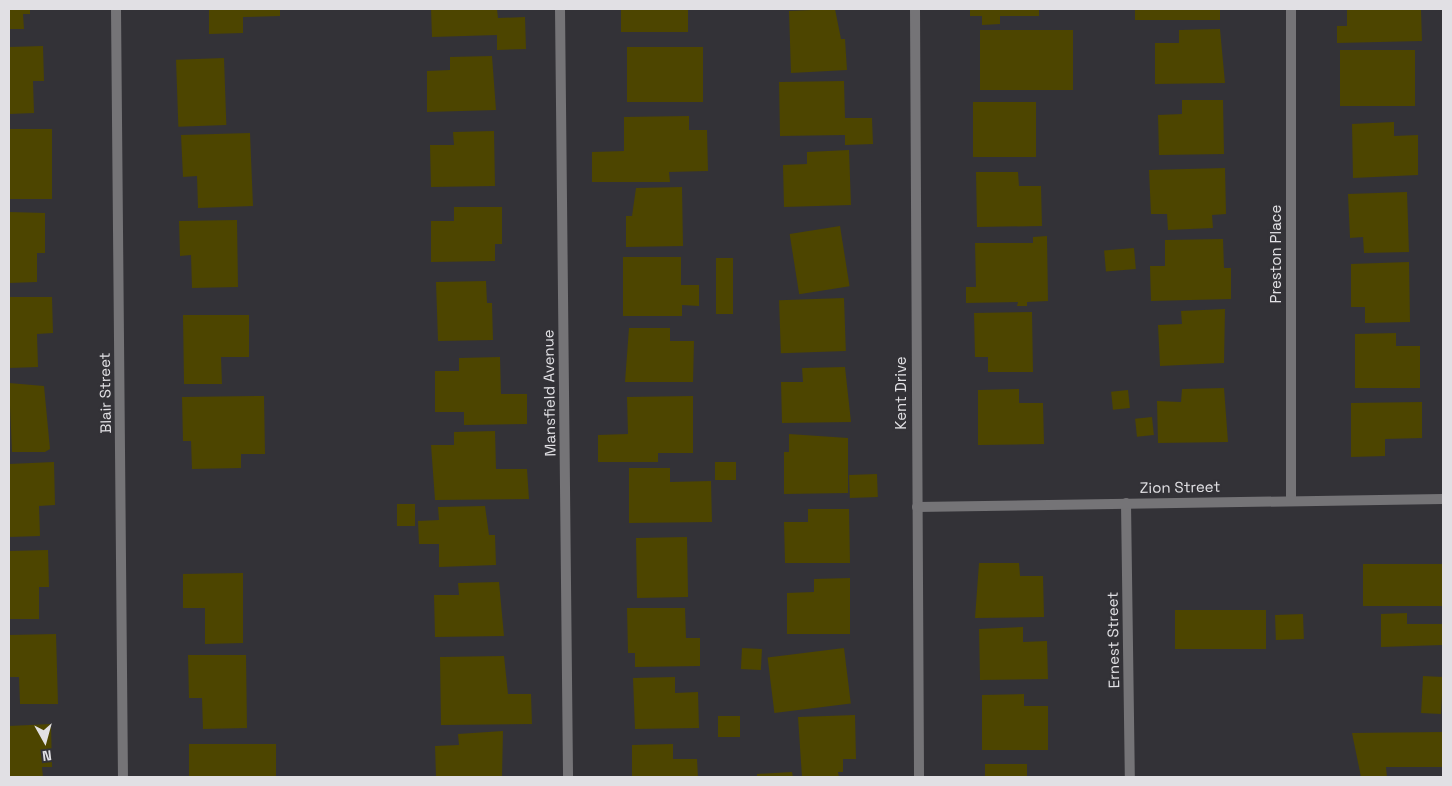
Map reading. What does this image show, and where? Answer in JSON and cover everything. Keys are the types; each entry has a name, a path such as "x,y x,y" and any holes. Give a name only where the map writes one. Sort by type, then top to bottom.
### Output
{"street":[{"name":"Blair Street","path":"116,9 123,777"},
{"name":"Mansfield Avenue","path":"560,9 568,777"},
{"name":"Kent Drive","path":"915,9 919,777"},
{"name":"Preston Place","path":"1291,9 1292,500"},
{"name":"Zion Street","path":"917,508 1292,500 1443,499"},
{"name":"Ernest Street","path":"1126,503 1130,777"}],"building":[{"path":"9,9 30,9 30,14 23,14 24,29 9,29"},
{"path":"209,9 280,9 280,16 243,17 243,33 209,34"},
{"path":"431,9 497,9 498,18 525,17 526,49 497,50 497,35 432,37"},
{"path":"621,9 688,9 688,32 621,32"},
{"path":"835,9 841,39 845,39 847,70 791,73 789,11"},
{"path":"970,9 1039,9 1039,16 1000,16 1000,24 982,25 982,16 970,16"},
{"path":"1135,9 1220,9 1220,20 1135,20"},
{"path":"1347,9 1421,10 1422,41 1337,43 1337,26 1347,26"},
{"path":"1220,29 1225,83 1155,84 1155,43 1179,43 1179,30"},
{"path":"980,30 1073,30 1073,90 980,90"},
{"path":"43,46 44,81 33,81 34,113 9,114 9,47"},
{"path":"627,47 703,47 703,102 627,102"},
{"path":"1340,50 1415,50 1415,106 1340,106"},
{"path":"492,56 496,110 427,112 427,71 450,70 450,57"},
{"path":"224,58 226,125 178,127 176,60"},
{"path":"844,81 845,118 872,118 873,144 845,145 845,135 780,136 779,82"},
{"path":"1182,100 1223,100 1224,154 1159,155 1158,115 1182,114"},
{"path":"973,102 1036,102 1036,157 973,157"},
{"path":"689,116 689,130 707,130 708,171 669,172 670,182 592,182 592,152 624,151 624,117"},
{"path":"1394,122 1394,136 1418,135 1418,175 1353,178 1352,124"},
{"path":"9,129 52,129 52,199 9,199"},
{"path":"494,131 495,186 431,187 430,145 454,145 453,132"},
{"path":"250,133 253,206 198,208 197,176 183,177 181,135"},
{"path":"849,150 851,205 784,207 783,165 807,164 807,152"},
{"path":"1225,168 1226,214 1212,215 1213,228 1168,230 1167,214 1151,214 1149,170"},
{"path":"976,172 1018,172 1019,186 1041,186 1042,226 977,227"},
{"path":"682,187 683,246 626,247 626,216 632,216 636,188"},
{"path":"1407,192 1409,252 1364,253 1363,237 1350,238 1348,194"},
{"path":"454,207 502,207 502,244 495,244 495,261 431,262 431,221 454,221"},
{"path":"9,212 45,213 45,253 37,253 37,282 9,283"},
{"path":"237,220 238,287 192,288 191,255 180,256 179,221"},
{"path":"840,226 850,286 799,294 790,234"},
{"path":"1047,236 1048,301 1027,302 1027,306 1017,306 1018,302 966,303 966,287 976,287 975,243 1033,243 1033,237"},
{"path":"1223,239 1224,268 1231,268 1231,299 1151,301 1150,266 1165,266 1165,240"},
{"path":"1134,248 1136,269 1106,272 1104,251"},
{"path":"623,257 681,257 681,285 699,285 699,306 682,305 682,316 623,316"},
{"path":"716,258 733,258 733,314 716,314"},
{"path":"1409,262 1410,322 1365,323 1365,307 1351,307 1351,264"},
{"path":"486,281 487,303 492,303 493,340 438,341 436,282"},
{"path":"9,297 52,297 53,333 37,334 38,367 9,368"},
{"path":"844,298 846,351 781,353 779,300"},
{"path":"1225,309 1224,363 1160,366 1158,325 1182,324 1181,311"},
{"path":"1032,312 1033,372 988,372 988,357 975,357 974,313"},
{"path":"183,315 249,315 249,357 221,357 222,384 184,384"},
{"path":"629,328 670,328 670,341 694,341 693,382 625,382"},
{"path":"1396,333 1396,346 1420,346 1420,388 1355,388 1355,334"},
{"path":"500,357 501,394 527,394 527,424 464,425 464,412 435,412 435,371 459,371 459,358"},
{"path":"845,367 851,422 782,423 781,382 803,382 802,368"},
{"path":"9,383 44,386 50,449 45,452 12,452"},
{"path":"1224,388 1228,442 1158,443 1157,401 1181,402 1182,389"},
{"path":"1019,389 1019,403 1043,403 1044,444 978,445 978,390"},
{"path":"1128,390 1130,408 1113,410 1111,392"},
{"path":"264,396 265,454 241,454 241,468 192,469 191,441 183,441 182,397"},
{"path":"693,396 693,453 658,453 658,462 598,462 598,435 628,434 627,397"},
{"path":"1422,402 1422,438 1385,439 1385,456 1351,457 1351,403"},
{"path":"1152,417 1154,435 1137,437 1135,419"},
{"path":"495,431 496,469 527,469 529,499 435,500 431,445 454,445 454,432"},
{"path":"789,434 848,438 848,493 784,494 784,452 789,452"},
{"path":"54,462 55,505 39,506 40,536 9,537 9,464"},
{"path":"715,462 736,462 736,480 715,480"},
{"path":"629,468 670,468 670,482 711,481 712,522 629,523"},
{"path":"877,474 878,497 850,498 849,475"},
{"path":"397,504 415,504 415,526 397,526"},
{"path":"485,506 489,535 495,535 496,565 439,567 439,544 419,544 418,521 439,520 438,507"},
{"path":"808,509 849,509 850,563 785,563 784,522 808,522"},
{"path":"687,537 688,597 637,598 636,538"},
{"path":"48,550 49,587 39,587 39,619 9,619 9,551"},
{"path":"979,563 1019,563 1020,576 1043,576 1044,617 975,618"},
{"path":"1363,564 1443,564 1443,606 1363,606"},
{"path":"243,573 243,643 205,644 205,608 183,608 183,574"},
{"path":"850,578 850,634 787,634 787,593 814,592 814,579"},
{"path":"499,582 504,636 435,637 434,595 459,595 458,583"},
{"path":"627,608 685,608 686,638 700,638 700,666 635,667 635,653 628,653"},
{"path":"1175,610 1266,610 1266,649 1175,649"},
{"path":"1407,613 1407,624 1443,624 1443,645 1381,647 1381,614"},
{"path":"1303,614 1304,639 1276,640 1275,615"},
{"path":"1023,627 1023,642 1047,641 1048,679 980,680 979,629"},
{"path":"56,634 58,704 20,704 19,677 9,677 9,635"},
{"path":"742,648 762,649 761,670 741,669"},
{"path":"844,648 851,704 774,713 768,657"},
{"path":"188,655 246,655 247,728 203,729 202,698 189,698"},
{"path":"504,656 508,694 531,694 532,724 441,725 440,657"},
{"path":"1423,676 1443,677 1441,714 1421,713"},
{"path":"675,677 675,693 698,692 699,728 635,729 633,678"},
{"path":"1024,694 1024,706 1048,706 1048,750 982,750 982,695"},
{"path":"855,715 856,759 843,759 843,772 838,772 839,777 802,777 798,717"},
{"path":"718,716 740,716 740,737 718,737"},
{"path":"51,724 52,767 42,767 43,777 9,777 9,726"},
{"path":"503,731 502,777 436,777 435,746 459,745 458,734"},
{"path":"1443,732 1443,767 1386,767 1387,777 1361,777 1352,733"},
{"path":"189,744 276,744 276,777 189,777"},
{"path":"673,744 673,759 697,759 698,777 632,777 632,745"},
{"path":"985,764 1027,764 1027,777 985,777"},
{"path":"792,772 793,777 757,777 757,774"}]}
